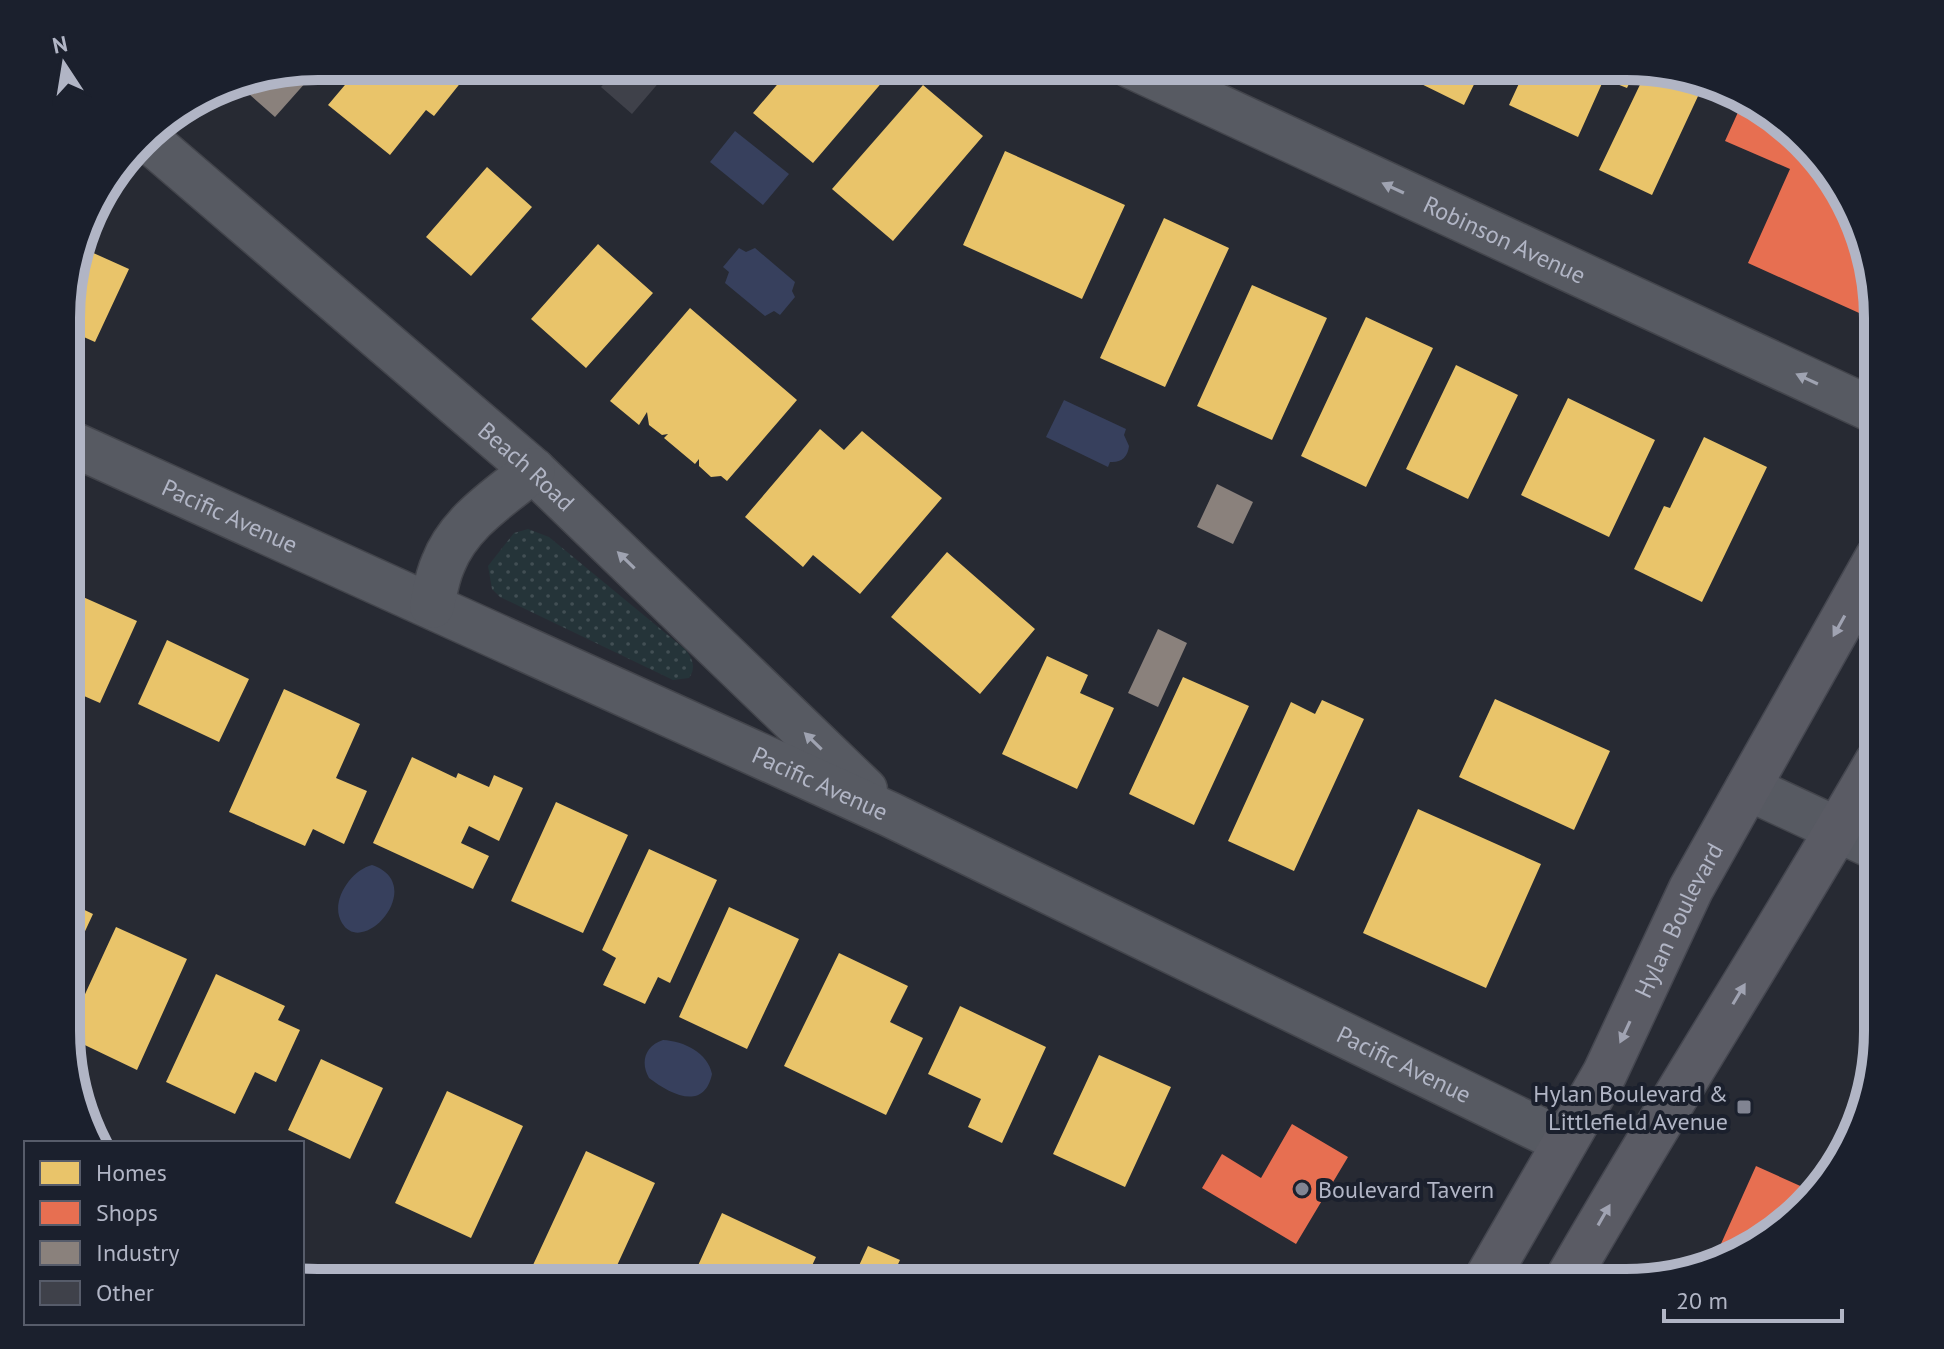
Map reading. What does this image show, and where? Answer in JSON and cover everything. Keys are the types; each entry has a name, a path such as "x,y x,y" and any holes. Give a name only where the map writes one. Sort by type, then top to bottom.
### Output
{"main road":[{"name":"Hylan Boulevard","path":"1492,1269 1605,1073 1691,889 1863,583"},
{"path":"1573,1269 1635,1161 1693,1071 1863,786"}],"street":[{"name":"Robinson Avenue","path":"1163,81 1863,406"},
{"name":"Beach Road","path":"155,145 533,470 889,814"},
{"name":"Pacific Avenue","path":"80,447 889,814 1565,1142"},
{"path":"432,606 442,564 457,538 478,514 533,470"},
{"path":"1748,788 1863,842"}],"shaded area":[{"path":"528,529 549,537 686,650 693,664 689,678 673,680 500,597 492,589 488,566 514,533"}],"water":[{"path":"735,131 789,174 763,205 710,162"},
{"path":"739,248 746,252 755,248 795,282 792,291 795,297 780,315 774,311 765,316 725,283 729,272 723,267"},
{"path":"1064,400 1126,429 1124,435 1129,446 1123,458 1110,462 1108,467 1046,437"},
{"path":"372,865 388,874 394,887 393,901 376,925 364,932 352,932 342,923 339,915 340,897 357,873"},
{"path":"663,1040 687,1046 706,1060 712,1074 702,1093 694,1096 676,1094 649,1078 645,1066 646,1055 652,1046"}],"building: Homes":[{"path":"348,81 462,81 434,116 426,110 390,155 328,105"},
{"path":"780,81 883,81 813,163 753,113"},
{"path":"1415,81 1476,81 1464,105"},
{"path":"1520,81 1603,81 1578,137 1509,105"},
{"path":"1609,81 1630,81 1627,88"},
{"path":"1642,81 1700,92 1652,195 1599,170"},
{"path":"923,85 983,136 893,241 832,189"},
{"path":"1005,151 1125,205 1082,299 963,245"},
{"path":"487,167 532,207 471,276 426,237"},
{"path":"1164,218 1229,248 1165,387 1100,358"},
{"path":"598,244 653,293 586,368 531,319"},
{"path":"90,252 129,269 95,342 80,335 82,287"},
{"path":"1252,285 1327,318 1272,440 1197,406"},
{"path":"690,308 797,400 727,481 721,476 711,477 699,466 699,459 695,464 664,438 668,434 662,435 649,425 647,412 639,425 610,401"},
{"path":"1366,317 1433,348 1366,487 1301,456"},
{"path":"1456,365 1518,395 1468,499 1406,469"},
{"path":"1568,398 1655,440 1609,537 1521,495"},
{"path":"820,429 844,450 862,431 942,498 860,594 813,555 803,567 745,517"},
{"path":"1704,437 1767,467 1702,602 1634,569 1664,506 1670,508"},
{"path":"947,552 1035,629 980,694 891,617"},
{"path":"80,596 137,621 100,703 81,694"},
{"path":"167,640 249,679 219,742 138,704"},
{"path":"1047,656 1088,675 1080,693 1114,708 1077,789 1002,754"},
{"path":"1183,677 1249,706 1194,825 1129,794"},
{"path":"284,689 360,724 336,778 367,791 344,844 313,829 305,846 229,812"},
{"path":"1495,699 1610,751 1574,830 1459,777"},
{"path":"1322,700 1364,719 1294,871 1228,841 1291,702 1315,714"},
{"path":"412,757 456,778 458,773 489,787 494,775 523,788 499,841 469,826 461,843 489,856 473,889 373,843"},
{"path":"556,802 628,835 583,933 511,901"},
{"path":"1418,809 1541,864 1486,988 1363,933"},
{"path":"649,849 717,880 670,983 658,977 645,1004 603,985 616,958 602,950"},
{"path":"729,907 799,939 747,1049 679,1017"},
{"path":"81,908 93,914 81,940"},
{"path":"116,927 187,959 137,1070 81,1043 81,1003"},
{"path":"839,953 908,986 890,1022 923,1038 886,1115 784,1066"},
{"path":"216,974 285,1006 278,1020 300,1030 276,1082 255,1072 235,1114 166,1082"},
{"path":"960,1006 1046,1047 1002,1143 968,1127 981,1099 928,1074"},
{"path":"1099,1055 1171,1087 1125,1187 1053,1154"},
{"path":"321,1059 383,1088 350,1159 288,1130"},
{"path":"447,1091 523,1126 471,1238 395,1203"},
{"path":"586,1151 655,1183 616,1268 540,1268 533,1265"},
{"path":"722,1213 816,1257 811,1268 697,1268"},
{"path":"868,1246 900,1260 896,1268 858,1268"}],"building: Shops":[{"path":"1739,109 1771,129 1815,173 1832,199 1851,241 1859,271 1863,315 1748,263 1790,169 1725,141"},
{"path":"1292,1124 1348,1157 1296,1244 1202,1188 1222,1154 1261,1178"},
{"path":"1756,1166 1804,1188 1771,1220 1745,1237 1720,1246"}],"building: Industry":[{"path":"307,81 275,117 249,94 253,90 271,85"},
{"path":"1217,484 1253,502 1233,544 1197,527"},
{"path":"1158,629 1187,643 1158,707 1128,693"}],"building: Other":[{"path":"606,81 660,81 632,114 601,87"}],"place":[{"name":"Hylan Boulevard & Littlefield Avenue","path":"1744,1107"},
{"name":"Boulevard Tavern","path":"1302,1189"}]}
